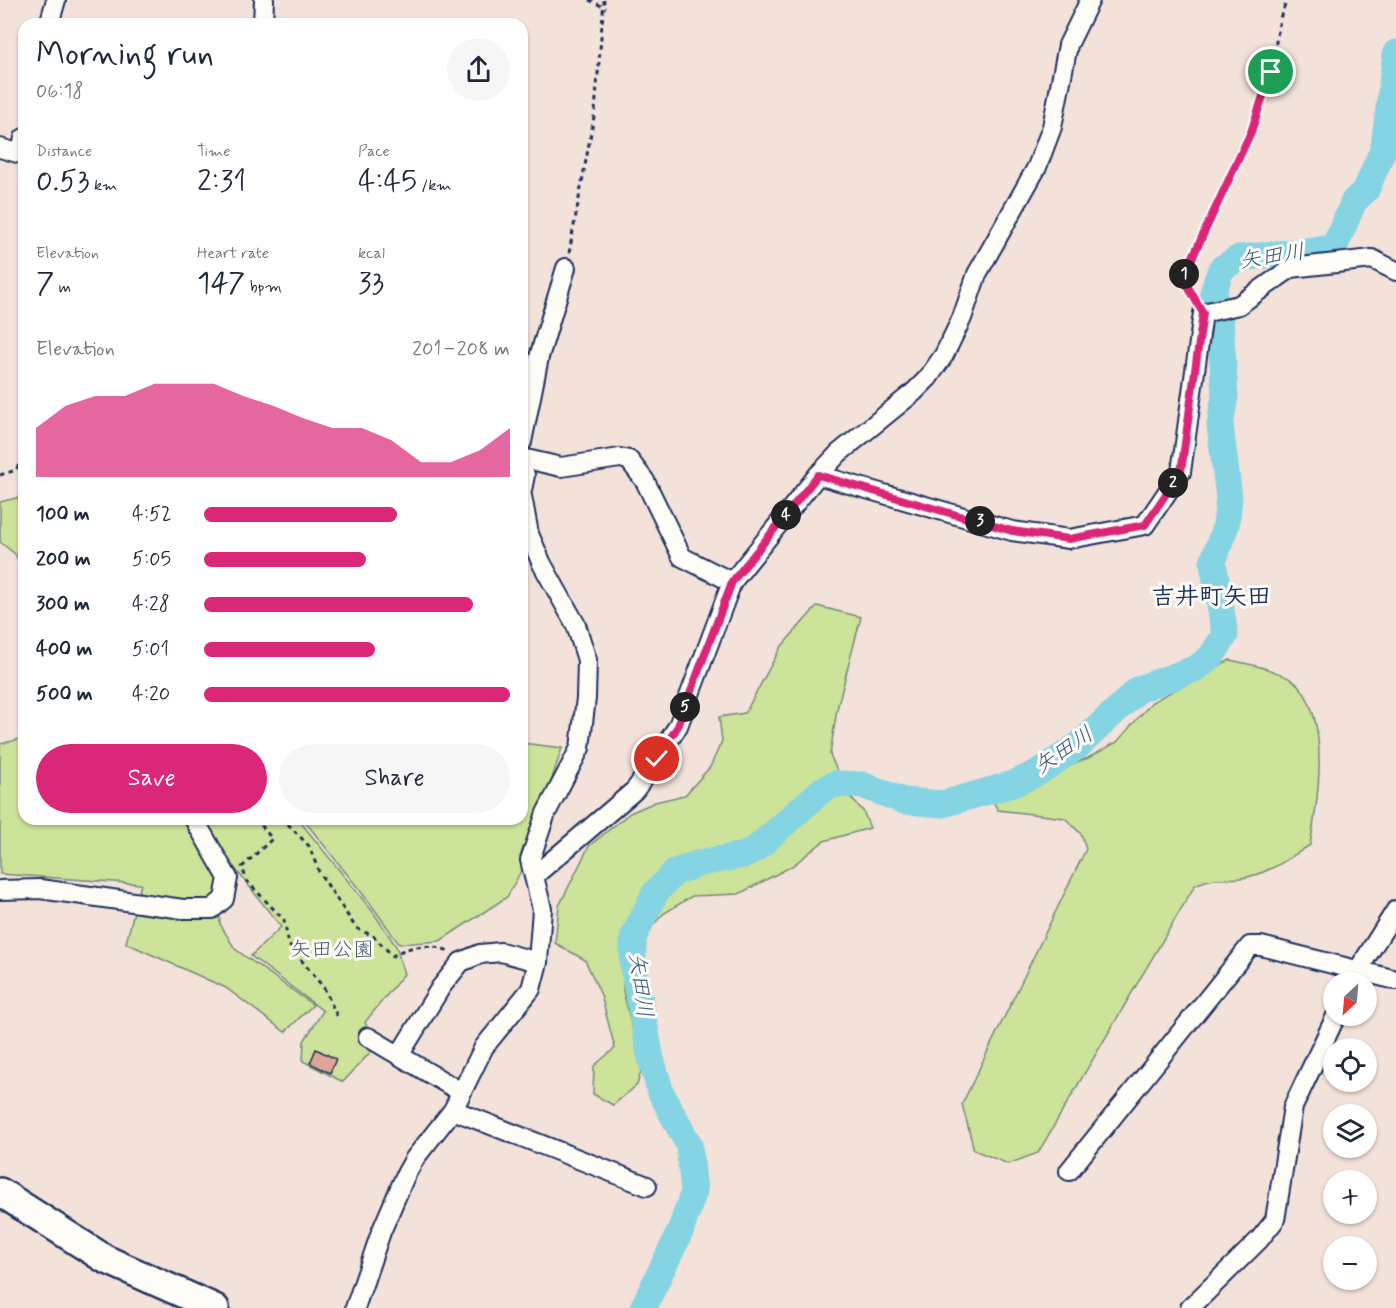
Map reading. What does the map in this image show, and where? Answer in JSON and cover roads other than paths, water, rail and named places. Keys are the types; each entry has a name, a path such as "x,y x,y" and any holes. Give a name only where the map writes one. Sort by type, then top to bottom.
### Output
{"highway":[{"path":"0,1192 105,1259 215,1308"}],"street":[{"path":"51,18 56,0"},
{"path":"263,18 264,0"},
{"path":"534,876 634,790 657,759 678,726 732,582 818,475 839,453 914,392 928,378 944,355 962,318 978,274 1037,167 1052,127 1068,45 1090,0"},
{"path":"0,148 18,146"},
{"path":"818,475 1012,531 1069,539 1145,525 1181,472 1203,313 1239,305 1290,268 1372,259 1396,271"},
{"path":"528,412 539,357 566,268"},
{"path":"528,459 561,467 620,458 629,460 645,481 682,557 732,582"},
{"path":"355,1308 381,1232 406,1174 415,1158 453,1110 484,1047 531,989 538,962 542,909 530,860 532,846 546,813 580,748 586,698 587,660 576,625 542,564 528,529"},
{"path":"0,890 40,889 183,909 212,909 224,899 228,878 197,825"},
{"path":"1357,972 1396,910"},
{"path":"1069,1171 1250,946 1262,946 1339,972"},
{"path":"400,1054 441,987 461,962 480,954 501,952 538,962"},
{"path":"1377,974 1396,980"},
{"path":"1190,1308 1259,1240 1275,1220 1293,1107 1331,1026"},
{"path":"368,1037 461,1092"},
{"path":"453,1110 647,1186"}],"waterway":[{"name":"矢田川","path":"643,1308 680,1232 694,1191 689,1145 661,1093 651,1059 633,966 633,938 655,893 675,872 700,863 744,855 757,848 822,790 835,784 862,785 904,801 943,804 1013,784 1039,772 1078,746 1139,689 1197,668 1211,657 1225,635 1213,562 1226,525 1229,498 1220,425 1225,396 1220,319 1213,293 1221,269 1239,258 1334,248 1354,201 1366,190 1384,147 1396,53"}],"district":[{"name":"吉井町矢田","path":"1211,597"}],"park label":[{"name":"矢田公園","path":"332,950"}]}
